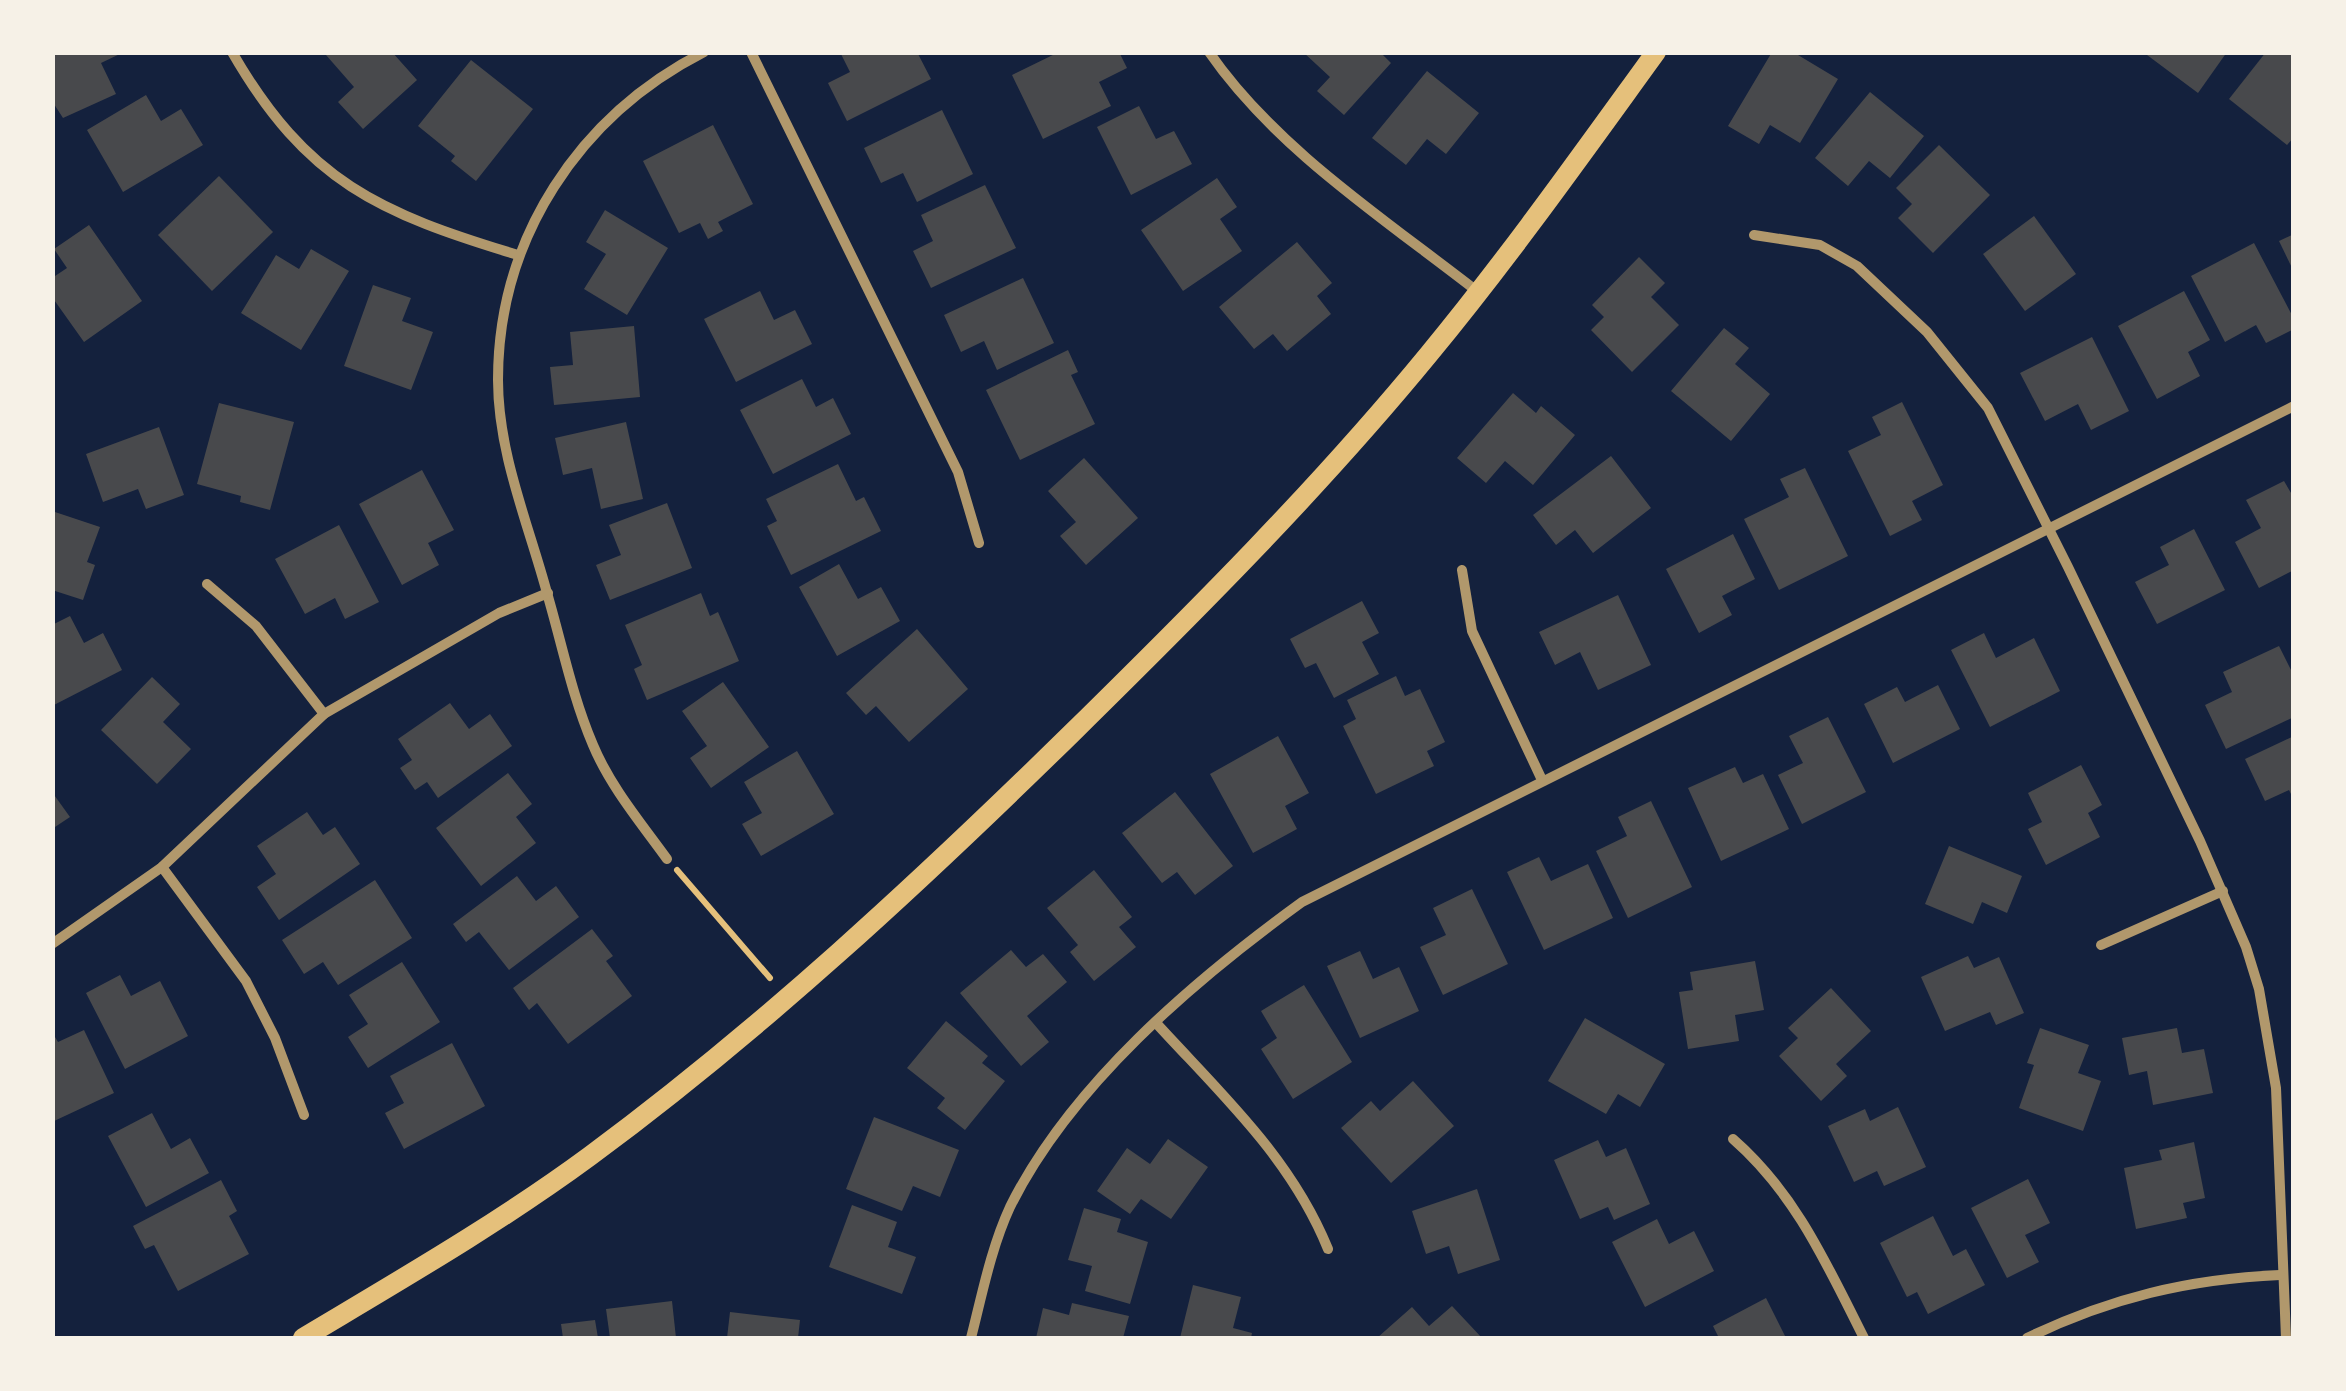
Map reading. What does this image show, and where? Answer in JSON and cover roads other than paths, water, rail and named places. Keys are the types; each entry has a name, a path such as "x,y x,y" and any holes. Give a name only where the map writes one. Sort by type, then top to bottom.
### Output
{"main road":[{"path":"304,1338 428,1263 589,1157 787,998 1000,804 1192,615 1348,448 1478,292 1656,52"}],"street":[{"path":"232,52 260,100 292,142 335,178 387,208 518,255"},
{"path":"667,859 622,797 593,747 565,666 548,593 513,478 498,380 504,313 518,255 543,200 585,143 630,97 704,52"},
{"path":"751,52 958,472 978,543"},
{"path":"1209,52 1263,115 1478,292"},
{"path":"1754,235 1820,245 1856,266 1891,296 1959,367 1988,408 2050,529 2246,947 2269,1039 2276,1088 2280,1275 2286,1338"},
{"path":"971,1338 1008,1212 1034,1162 1068,1114 1206,976 1302,902 2294,406"},
{"path":"1462,570 1472,631 1542,780"},
{"path":"207,584 256,626 324,714"},
{"path":"52,944 162,867 324,714 467,630 548,593"},
{"path":"162,867 246,981 275,1038 304,1115"},
{"path":"2101,945 2223,891"},
{"path":"1157,1024 1284,1164 1313,1212 1328,1248"},
{"path":"1733,1139 1760,1162 1811,1231 1864,1338"},
{"path":"2027,1338 2101,1304 2135,1294 2215,1278 2280,1275"}]}
